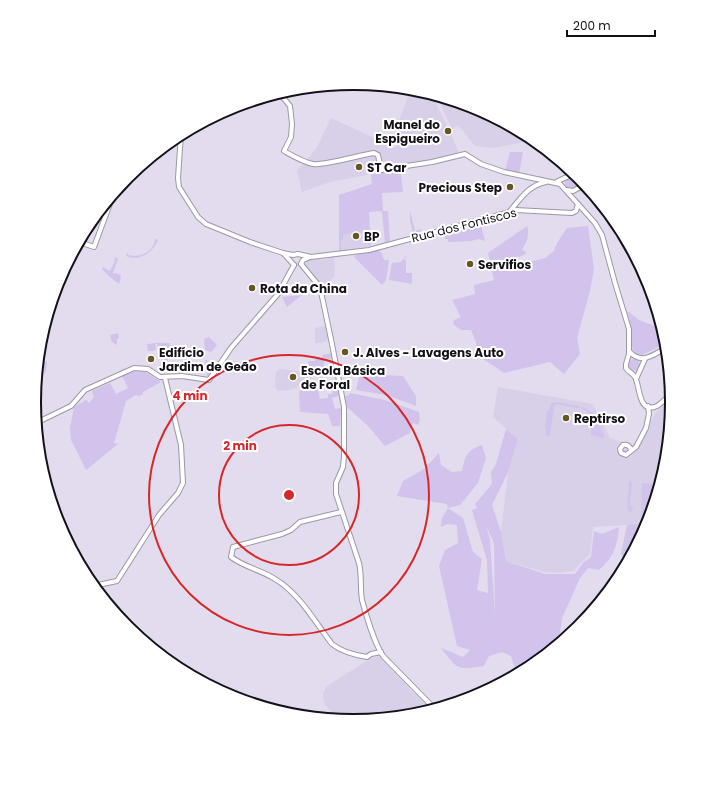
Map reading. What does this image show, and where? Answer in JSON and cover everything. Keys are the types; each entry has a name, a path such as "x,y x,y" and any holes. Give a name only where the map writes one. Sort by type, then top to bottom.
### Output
{"street":[{"path":"283,98 290,106 291,115 291,137 284,151 300,160 314,164 374,153 378,155 381,170 432,162 466,154 481,164 504,172 556,182 569,176"},
{"path":"180,142 178,178 179,187 198,217 206,224 250,242 283,253 293,255 300,254 311,257"},
{"path":"564,179 563,183 565,189 595,223 602,235 629,329 629,351 626,366 627,370 636,379 641,401 648,406 658,406 666,399"},
{"path":"510,211 529,189 549,181"},
{"path":"556,182 571,192 579,187"},
{"path":"576,202 576,189 578,185"},
{"name":"Rua dos Fontiscos","path":"311,257 369,250 493,217 510,211 572,213 576,211 576,202"},
{"path":"84,244 94,247 108,210"},
{"path":"283,253 293,264"},
{"path":"300,254 302,262 320,287 341,389 344,407 344,456 343,467 336,483 336,494 359,563 362,600 378,647 386,660 430,705"},
{"path":"42,420 71,406 85,390 134,368 148,369 160,377 165,378 182,376 209,380 231,348 278,294 293,264 291,258 293,255"},
{"path":"293,264 302,262 311,257"},
{"path":"628,360 632,357 645,359 661,350"},
{"path":"629,351 641,361 642,366"},
{"path":"636,379 645,359"},
{"path":"630,373 639,372"},
{"path":"100,584 117,581 159,515 178,493 184,483 181,445 165,378"},
{"path":"631,450 636,447 646,428 649,414 648,406"},
{"path":"342,512 300,522 291,530 282,534 232,547 233,558 274,578 282,584 297,597 332,644 337,648 355,655 367,657 378,647"},
{"path":"371,654 381,652"}],"shaded area":[{"path":"408,95 434,100 460,157 330,182 302,192 297,171 316,149 331,118 396,148 399,121"},
{"path":"439,102 473,113 510,131 527,142 492,148 475,146 458,125 452,129"},
{"path":"510,152 523,152 519,174 505,171"},
{"path":"400,168 403,192 382,193 383,211 388,211 390,242 385,243 382,211 369,212 371,246 363,240 362,236 365,236 364,233 355,231 343,235 343,240 340,241 342,251 339,251 339,195 372,184 371,174"},
{"path":"570,177 577,184 575,187 571,189 567,187 565,183"},
{"path":"410,210 415,231 421,229 420,233 415,235 413,234 410,220"},
{"path":"476,223 481,225 485,241 479,239 471,241 448,242 448,239 445,239 445,234 472,228"},
{"path":"527,226 528,238 522,249 526,254 513,259 515,266 545,258 554,251 557,243 567,228 588,226 594,269 590,291 577,338 580,354 564,374 550,362 504,373 477,355 476,342 471,330 461,330 453,324 454,320 461,317 452,300 475,294 474,285 494,280 488,253"},
{"name":"BP","path":"351,229 370,233 371,246 339,251 340,232"},
{"path":"155,239 158,240 156,244 149,252 145,255 136,258 126,256 128,252 128,255 137,256 149,251 154,244"},
{"path":"379,250 384,260 389,260 386,280 382,285 354,257 357,254"},
{"path":"334,256 335,276 330,281 321,285 306,267 306,262 309,259 326,260"},
{"path":"406,256 404,260 406,260 406,273 412,273 412,284 390,280 392,263 401,262"},
{"path":"115,257 118,259 113,273 121,275 119,284 102,269 103,267 110,271 115,261"},
{"path":"302,295 287,307 282,297"},
{"path":"627,312 639,320 655,326 661,346 642,355 636,353 631,344 629,318"},
{"path":"326,326 329,337 327,341 315,343 315,328"},
{"path":"118,333 119,338 117,339 117,345 112,342 110,335"},
{"path":"209,337 217,345 211,352 205,350 204,339"},
{"path":"170,343 167,361 165,361 165,354 162,354 162,348 158,348 157,344 155,344 156,348 154,351 148,351 147,344"},
{"path":"332,353 333,358 324,360 324,367 311,370 309,369 308,361 315,361 315,358 323,357 322,355"},
{"path":"205,359 215,366 210,375 207,376"},
{"path":"632,359 636,359 640,365 636,371 632,371 628,367 628,363"},
{"path":"44,362 47,362 46,371 43,375"},
{"name":"Escola Básica de Foral","path":"280,369 307,372 310,374 312,382 289,390 278,391 275,386 276,372"},
{"path":"135,371 146,372 161,382 143,392 143,394 139,396 136,395 126,401 114,443 118,444 86,470 71,440 70,428 74,407 86,400 89,403 94,397 92,391 110,383 116,394 128,388 122,376"},
{"path":"362,374 403,376 416,396 416,406 386,395 356,390 359,377 361,377"},
{"path":"317,384 320,399 328,398 328,394 332,394 333,390 337,387 340,395 332,398 335,409 341,408 340,426 332,426 328,414 300,412 299,391"},
{"path":"498,387 593,404 610,438 638,447 656,412 666,403 660,463 649,502 637,533 627,525 593,527 590,554 573,571 558,573 545,572 506,561 501,532 508,472 518,439 493,417"},
{"path":"350,393 385,400 419,412 420,420 418,425 413,423 410,433 385,446 369,427 347,407 345,397"},
{"path":"556,402 579,406 579,409 556,404 554,407 550,436 546,436 545,429 547,411 549,411 551,403"},
{"path":"582,407 592,412 605,437 603,438 591,435 591,429 595,422 587,412 581,409"},
{"path":"506,429 518,439 508,472 492,505 501,532 506,561 545,574 575,574 584,562 591,557 594,531 602,534 619,527 616,546 608,560 599,570 588,568 580,578 562,618 559,638 515,669 511,656 502,652 489,656 484,666 468,668 458,667 451,661 441,648 463,657 470,650 457,646 439,566 445,550 458,543 457,525 447,524 441,527 442,518 448,508 463,518 473,552 482,559 477,590 488,593 487,560 472,510 477,508 475,504 492,484 491,472 496,464","holes":["486,526 494,543 495,615 490,539"]},
{"path":"482,445 486,458 478,483 460,505 448,508 447,504 397,496 403,481 424,469 439,453 441,465 452,472 462,471 464,461 470,451"},
{"path":"629,482 632,482 630,506 633,506 632,511 630,512 627,509"},
{"path":"642,483 655,484 642,522 634,540 623,559 621,554 627,525 641,524"},
{"path":"378,656 426,706 394,712 374,714 333,714 324,703 323,693 327,686 370,659"}],"place":[{"name":"Manel do Espigueiro","path":"448,131"},
{"name":"ST Car","path":"359,167"},
{"name":"Precious Step","path":"510,187"},
{"name":"BP","path":"356,236"},
{"name":"Servifios","path":"470,264"},
{"name":"Rota da China","path":"252,288"},
{"name":"J. Alves - Lavagens Auto","path":"345,352"},
{"name":"Edifício Jardim de Geão","path":"151,359"},
{"name":"Escola Básica de Foral","path":"293,377"},
{"name":"Reptirso","path":"566,418"}]}
